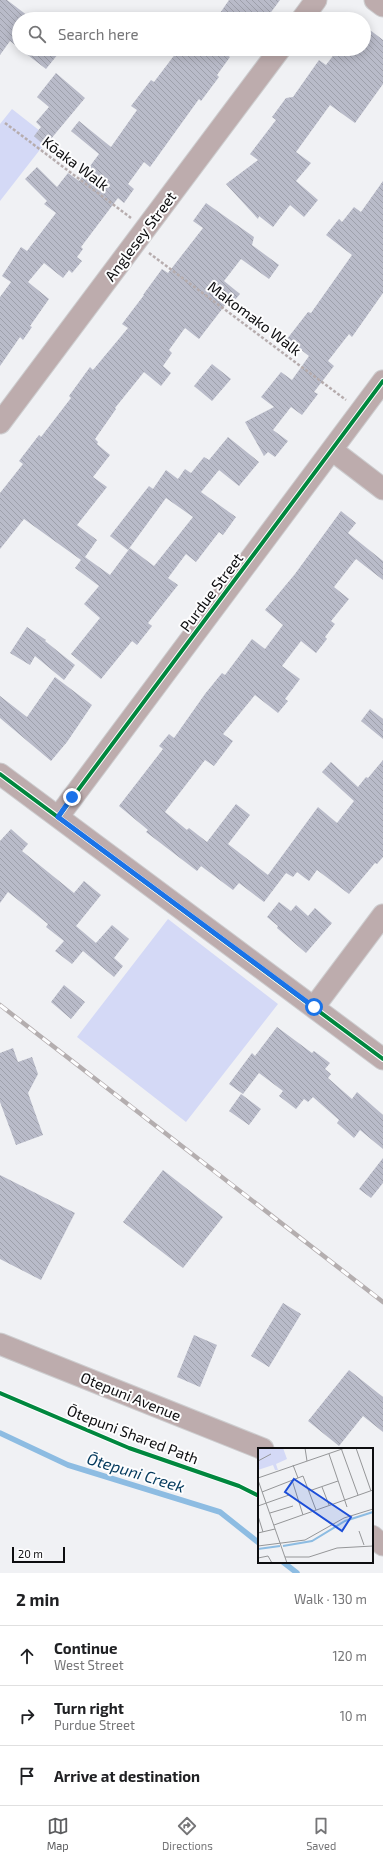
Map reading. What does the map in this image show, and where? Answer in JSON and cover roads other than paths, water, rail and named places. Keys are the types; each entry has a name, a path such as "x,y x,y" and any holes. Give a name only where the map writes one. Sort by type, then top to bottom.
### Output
{"street":[{"path":"307,12 316,0"},
{"path":"375,0 383,6"},
{"name":"Anglesey Street","path":"0,423 275,56"},
{"name":"Purdue Street","path":"58,817 383,381"},
{"path":"332,450 383,489"},
{"path":"0,774 383,1059"},
{"path":"314,1007 383,915"},
{"name":"Otepuni Avenue","path":"0,1344 260,1448"},
{"path":"373,1537 383,1545"}],"waterway":[{"name":"Ōtepuni Creek","path":"0,1433 68,1465 220,1512 258,1542"},
{"name":"Ōtepuni Creek","path":"284,1563 297,1573"}],"railway":[{"path":"0,1005 383,1302"}]}
